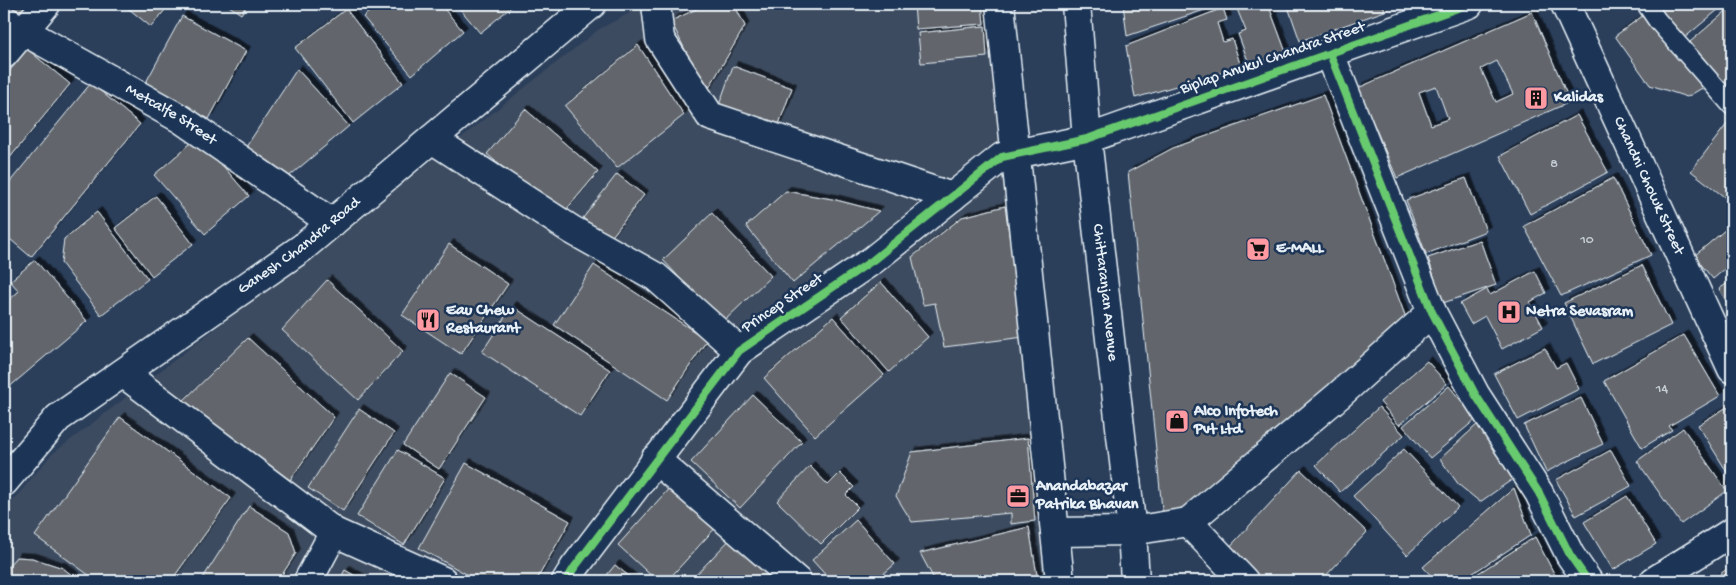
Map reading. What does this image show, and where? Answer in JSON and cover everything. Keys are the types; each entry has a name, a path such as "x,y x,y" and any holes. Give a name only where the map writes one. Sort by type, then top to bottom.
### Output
{"street":[{"path":"4,54 14,25 46,4"},
{"name":"Ganesh Chandra Road","path":"4,482 58,418 302,248 592,4"},
{"path":"656,4 660,39 710,116 952,197"},
{"path":"1000,4 1060,581"},
{"name":"Chittaranjan Avenue","path":"1076,4 1087,139 1132,531 1135,581"},
{"name":"Biplap Anukul Chandra Street","path":"1087,139 1468,4"},
{"name":"Chandni Chowk Street","path":"1565,4 1732,369"},
{"name":"Metcalfe Street","path":"14,25 181,119 332,223"},
{"path":"1330,54 1432,312 1475,394 1539,493 1570,555 1588,581"},
{"path":"432,139 572,230 656,277 739,351"},
{"name":"Princep Street","path":"566,581 655,459 739,351 873,260 1002,157 1087,139"},
{"path":"1056,532 1132,531 1188,522 1338,396 1432,312"},
{"path":"123,373 334,532 443,581"},
{"path":"655,459 797,581"},
{"path":"1188,522 1244,581"},
{"path":"308,581 334,532"},
{"path":"1654,581 1732,532"}],"lane":[{"path":"1646,4 1657,20 1732,106"}],"shaded area":[{"path":"646,4 993,4 1049,581 4,581 4,511 51,455 332,239 598,30"}],"building":[{"path":"4,4 32,4 20,19 4,7"},
{"path":"123,4 170,4 151,27"},
{"path":"226,4 248,4 241,14"},
{"path":"378,4 440,4 463,31 412,75 363,17"},
{"path":"456,4 515,4 480,33"},
{"path":"707,4 734,4 745,26 706,93 671,21"},
{"path":"914,4 982,4 984,24 916,29"},
{"path":"1123,4 1215,4 1216,6 1127,36"},
{"path":"1251,4 1268,4 1287,55 1251,69 1238,34 1246,31 1237,9"},
{"path":"1287,4 1383,4 1385,11 1300,41"},
{"path":"1654,4 1725,4 1683,39"},
{"path":"1732,6 1732,88 1730,90 1690,42"},
{"path":"1223,8 1227,20 1217,23 1223,42 1232,39 1241,67 1135,98 1126,46"},
{"path":"346,9 403,83 353,123 295,48"},
{"name":"Kalidas","path":"1532,12 1570,102 1397,178 1358,88","holes":["1497,61 1513,94 1496,102 1481,69","1436,86 1448,119 1431,125 1419,92"]},
{"path":"1648,12 1709,84 1687,97 1650,85 1615,36"},
{"path":"182,16 246,51 209,119 145,84"},
{"path":"985,26 987,57 921,63 918,33"},
{"path":"638,45 684,115 617,168 565,106"},
{"path":"27,49 70,84 4,165 4,78"},
{"path":"733,66 792,88 778,127 719,105"},
{"path":"297,69 349,126 286,179 244,150"},
{"path":"91,83 140,124 31,257 4,234 4,189"},
{"name":"E-MALL","path":"1323,95 1409,326 1191,518 1163,519 1128,172 1173,148"},
{"path":"525,109 598,172 560,217 487,154"},
{"path":"1577,115 1608,172 1530,214 1500,156"},
{"path":"1727,124 1732,128 1732,203 1691,171"},
{"path":"198,137 249,196 205,234 154,175"},
{"path":"617,174 644,195 610,239 583,218"},
{"path":"1466,178 1486,231 1426,254 1406,200"},
{"path":"1613,178 1651,255 1561,296 1524,226"},
{"path":"786,191 832,199 879,211 793,283 746,226"},
{"path":"156,196 193,244 152,276 115,228"},
{"path":"1005,206 1024,337 944,347 935,303 923,305 912,257 962,217"},
{"path":"97,212 148,279 101,315 61,263 64,239"},
{"path":"712,213 771,276 722,323 663,260"},
{"path":"1732,224 1732,263 1713,279 1694,256"},
{"path":"1480,240 1496,285 1443,303 1428,258"},
{"path":"449,244 508,284 461,354 402,315"},
{"path":"35,260 87,321 7,389 4,385 4,305 19,291 10,281"},
{"path":"594,265 707,340 667,400 554,325"},
{"path":"1642,265 1671,325 1593,364 1564,303"},
{"path":"1535,271 1546,293 1530,302 1543,327 1502,349 1485,316 1471,324 1460,304 1487,289 1490,295"},
{"path":"327,280 403,351 358,400 282,330"},
{"path":"1732,280 1732,311 1719,289"},
{"path":"881,282 928,337 889,372 841,317"},
{"path":"512,306 610,370 580,416 482,352"},
{"path":"833,317 884,375 815,436 764,378"},
{"path":"1684,335 1720,396 1669,426 1672,430 1642,448 1604,381"},
{"path":"248,338 334,417 290,480 181,403"},
{"path":"1545,348 1556,368 1566,363 1579,389 1518,420 1494,374"},
{"path":"1427,361 1447,384 1399,425 1380,402"},
{"path":"450,373 486,397 439,469 403,445"},
{"path":"1449,386 1476,419 1430,458 1403,426"},
{"path":"753,395 802,442 740,508 691,462"},
{"path":"1581,398 1603,444 1546,472 1524,425"},
{"path":"1379,407 1404,435 1340,492 1316,465"},
{"path":"1727,407 1732,415 1732,480 1698,425"},
{"path":"359,409 394,433 343,511 308,488"},
{"path":"120,417 231,498 171,581 97,581 35,536"},
{"path":"1481,421 1502,448 1513,479 1480,502 1459,485 1440,459"},
{"path":"1683,428 1727,491 1681,524 1637,461"},
{"path":"1028,438 1035,521 1011,524 1011,513 912,522 896,496 912,452"},
{"path":"1404,449 1458,507 1407,555 1353,496"},
{"path":"398,450 445,478 404,545 357,516"},
{"path":"1611,450 1631,486 1576,516 1556,480"},
{"path":"466,463 570,521 536,581 479,581 419,548"},
{"path":"810,466 828,485 840,473 854,487 846,495 858,507 821,544 777,501"},
{"path":"1301,470 1367,532 1321,581 1256,581 1225,552"},
{"path":"673,484 718,525 667,581 657,581 618,545"},
{"path":"1514,488 1531,535 1461,581 1436,581 1423,567"},
{"path":"1627,496 1656,544 1613,570 1584,522"},
{"path":"249,506 289,532 296,553 278,581 201,581"},
{"path":"856,520 895,564 875,581 831,581 812,560"},
{"path":"1029,527 1038,581 935,581 920,553"},
{"path":"734,535 782,581 690,581"},
{"path":"1535,537 1558,581 1466,581"},
{"path":"16,557 32,558 63,568 79,581 4,581 4,571"},
{"path":"615,565 635,581 602,581"},
{"path":"1732,565 1732,581 1711,581"},
{"path":"345,570 364,581 339,581"}],"cycle path":[{"path":"566,581 739,351 873,260 1002,157 1087,139 1469,4"},
{"path":"1330,54 1432,312 1475,394 1539,493 1570,555 1588,581"}],"place":[{"name":"Kalidas","path":"1536,98"},
{"name":"E-MALL","path":"1258,249"},
{"name":"Netra Sevasram","path":"1509,312"},
{"name":"Eau Chew Restaurant","path":"428,320"},
{"name":"Alco Infotech Pvt Ltd","path":"1177,421"},
{"name":"Anandabazar Patrika Bhavan","path":"1018,496"}]}
